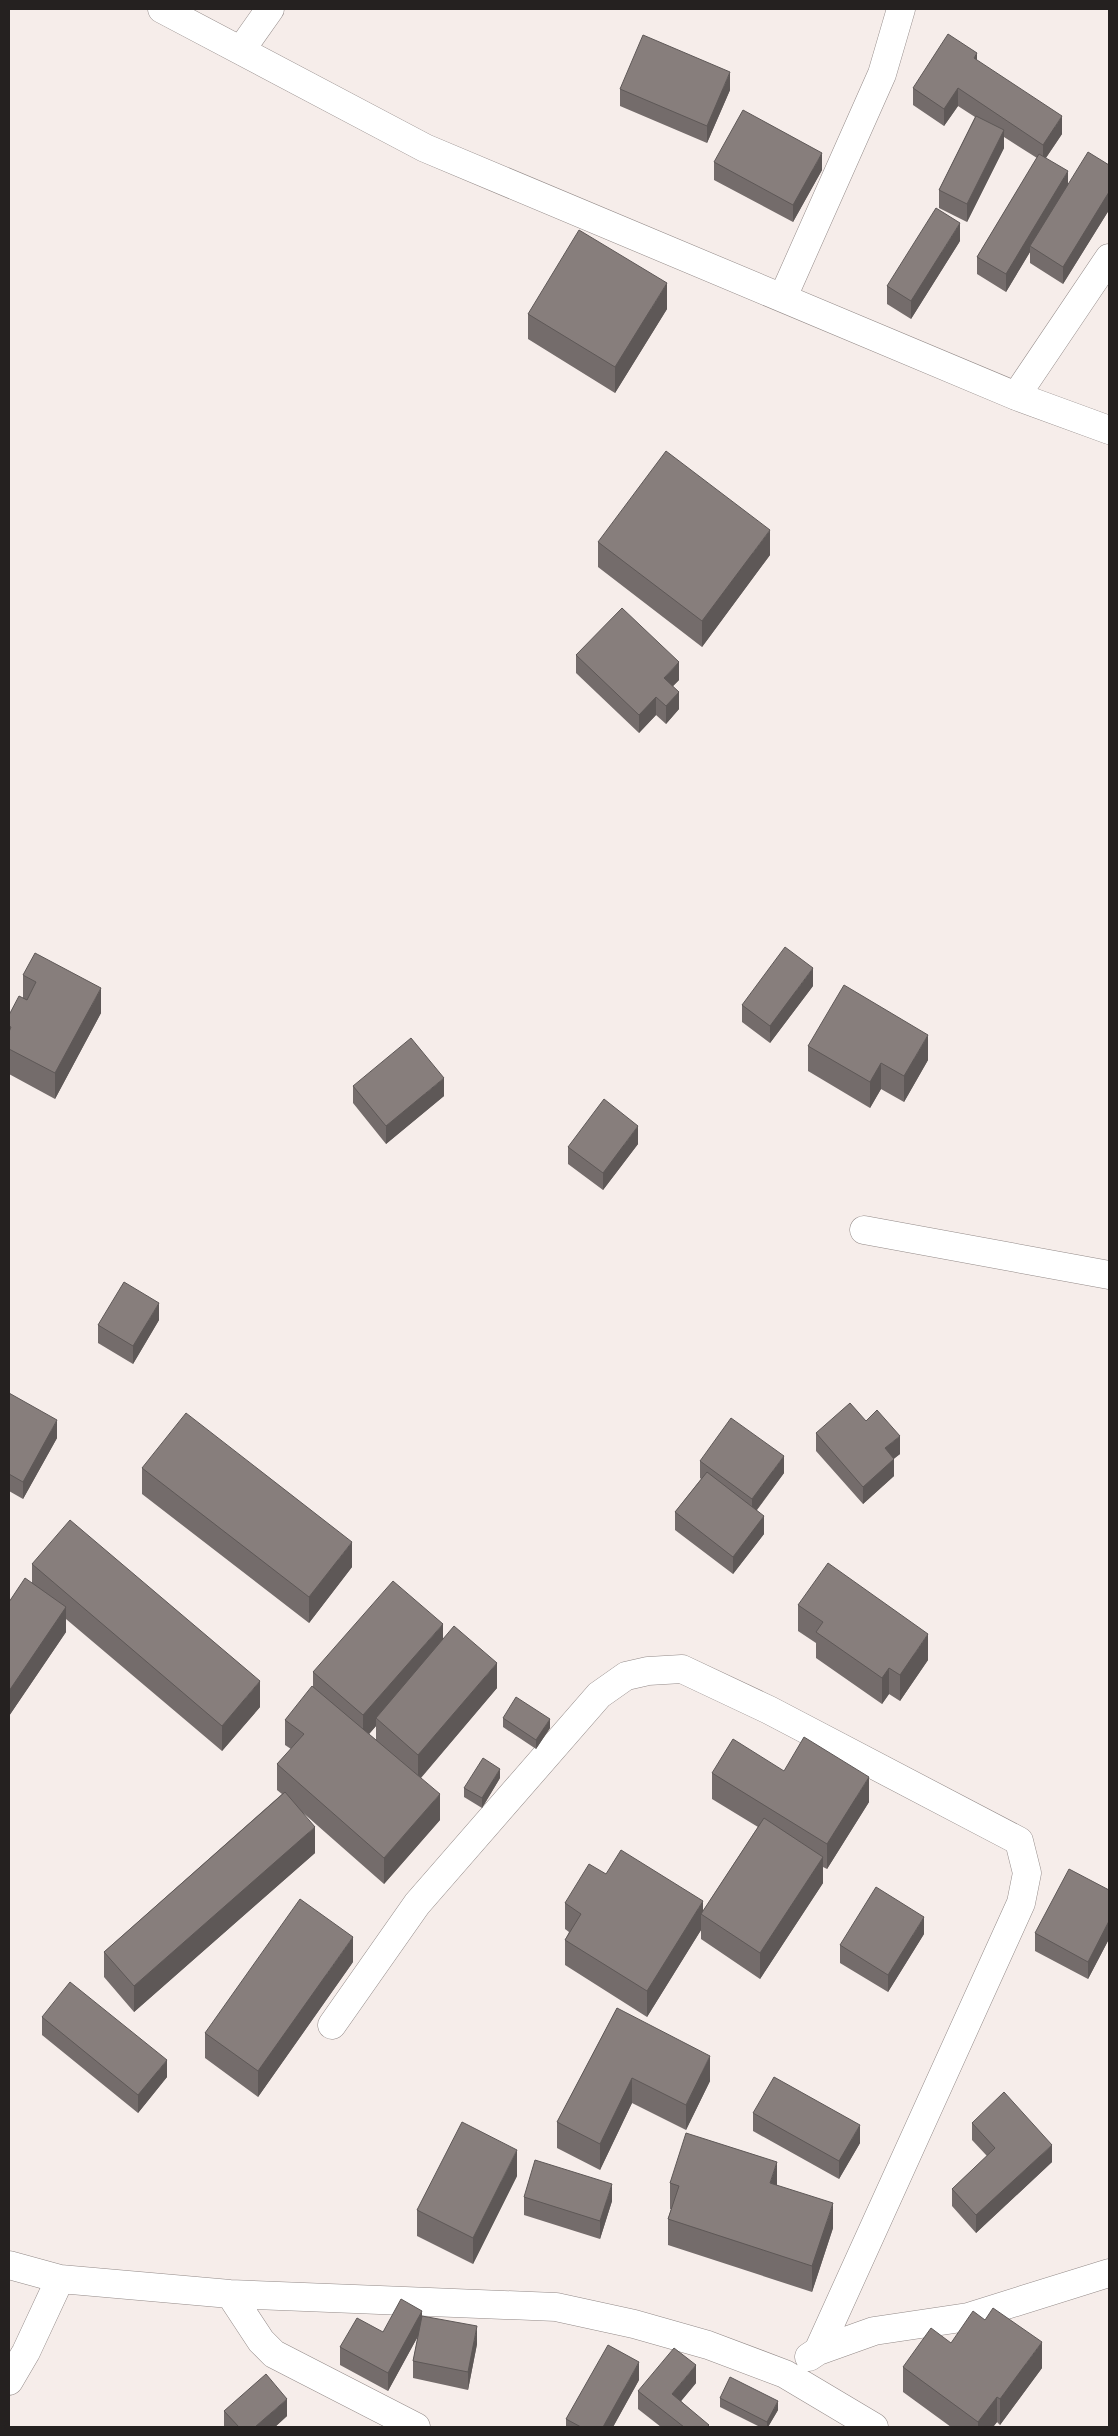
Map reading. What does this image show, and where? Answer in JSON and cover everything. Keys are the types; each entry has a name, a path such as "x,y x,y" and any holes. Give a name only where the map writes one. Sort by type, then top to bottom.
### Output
{"street":[{"path":"162,9 425,148 1016,396 1109,430"},
{"path":"241,50 270,9"},
{"path":"783,298 882,74 901,9"},
{"path":"1016,396 1109,258"},
{"path":"864,1230 1109,1275"},
{"path":"332,2025 417,1904 599,1695 626,1676 648,1671 682,1669 769,1710 1019,1840 1027,1873 1020,1903 818,2351"},
{"path":"9,2265 60,2279 230,2294 556,2307 634,2324 708,2345 785,2374 874,2427"},
{"path":"785,2374 818,2351 874,2331 968,2317 1109,2273"},
{"path":"9,2380 26,2352 60,2279"},
{"path":"230,2294 261,2341 274,2354 416,2427"}],"building":[{"path":"948,34 977,53 974,58 1062,116 1043,145 958,88 944,109 913,88"},
{"path":"643,35 730,72 707,126 620,89"},
{"path":"743,110 822,153 793,205 714,162"},
{"path":"976,116 1004,130 967,204 939,190"},
{"path":"1088,152 1109,165 1109,192 1063,267 1030,246"},
{"path":"1039,154 1068,171 1006,274 977,257"},
{"path":"936,208 960,223 911,301 887,286"},
{"path":"579,230 667,283 615,367 528,314"},
{"path":"666,451 770,530 702,621 598,542"},
{"path":"622,608 679,662 664,678 679,692 666,706 656,697 639,715 576,655"},
{"path":"785,947 813,968 770,1026 742,1005"},
{"path":"35,953 101,988 55,1073 9,1049 9,1032 11,1027 9,1026 9,1015 19,996 27,1000 36,982 23,975"},
{"path":"844,985 928,1035 904,1076 881,1063 870,1082 808,1046"},
{"path":"411,1038 444,1078 386,1126 353,1086"},
{"path":"604,1099 638,1126 603,1173 568,1147"},
{"path":"124,1282 159,1303 133,1346 98,1325"},
{"path":"9,1393 57,1420 23,1482 9,1474"},
{"path":"850,1403 866,1421 877,1410 900,1436 885,1448 894,1459 863,1487 816,1433"},
{"path":"186,1413 352,1542 309,1597 142,1468"},
{"path":"731,1418 784,1456 752,1499 700,1461"},
{"path":"707,1472 764,1516 733,1557 675,1512"},
{"path":"70,1520 260,1681 222,1726 32,1564"},
{"path":"828,1563 928,1634 900,1675 889,1668 882,1678 816,1632 823,1622 798,1605"},
{"path":"25,1578 66,1607 9,1691 9,1602"},
{"path":"393,1581 443,1624 363,1715 313,1672"},
{"path":"454,1626 497,1663 418,1755 376,1718"},
{"path":"312,1686 440,1794 384,1858 277,1764 304,1734 285,1720"},
{"path":"516,1697 550,1719 536,1740 503,1718"},
{"path":"804,1737 869,1777 827,1844 712,1773 733,1739 784,1771"},
{"path":"483,1758 500,1769 482,1798 464,1788"},
{"path":"285,1792 315,1827 134,1986 104,1952"},
{"path":"764,1818 823,1857 760,1953 701,1914"},
{"path":"621,1850 703,1901 647,1991 565,1940 581,1914 565,1903 589,1864 606,1874"},
{"path":"1069,1869 1109,1890 1109,1921 1088,1962 1035,1933"},
{"path":"876,1887 924,1917 888,1975 840,1945"},
{"path":"300,1899 353,1937 258,2071 205,2033"},
{"path":"70,1982 167,2060 138,2095 42,2017"},
{"path":"617,2008 710,2056 686,2105 632,2078 600,2144 557,2122"},
{"path":"774,2077 860,2125 839,2161 753,2113"},
{"path":"1004,2092 1052,2145 976,2215 952,2189 995,2148 972,2123"},
{"path":"462,2122 517,2150 473,2238 417,2210"},
{"path":"686,2133 777,2162 770,2183 833,2203 812,2266 668,2219 679,2186 670,2183"},
{"path":"535,2160 612,2184 600,2221 524,2197"},
{"path":"401,2299 422,2311 388,2373 340,2347 357,2318 383,2332"},
{"path":"993,2308 1042,2342 1000,2399 997,2397 978,2422 903,2367 931,2328 951,2343 973,2311 985,2320"},
{"path":"422,2316 477,2326 468,2372 413,2361"},
{"path":"608,2345 639,2362 603,2427 581,2427 566,2419"},
{"path":"674,2348 696,2365 672,2394 709,2425 707,2427 684,2427 638,2391"},
{"path":"266,2374 287,2399 255,2427 239,2427 224,2411"},
{"path":"730,2377 778,2401 767,2422 720,2398"}]}
